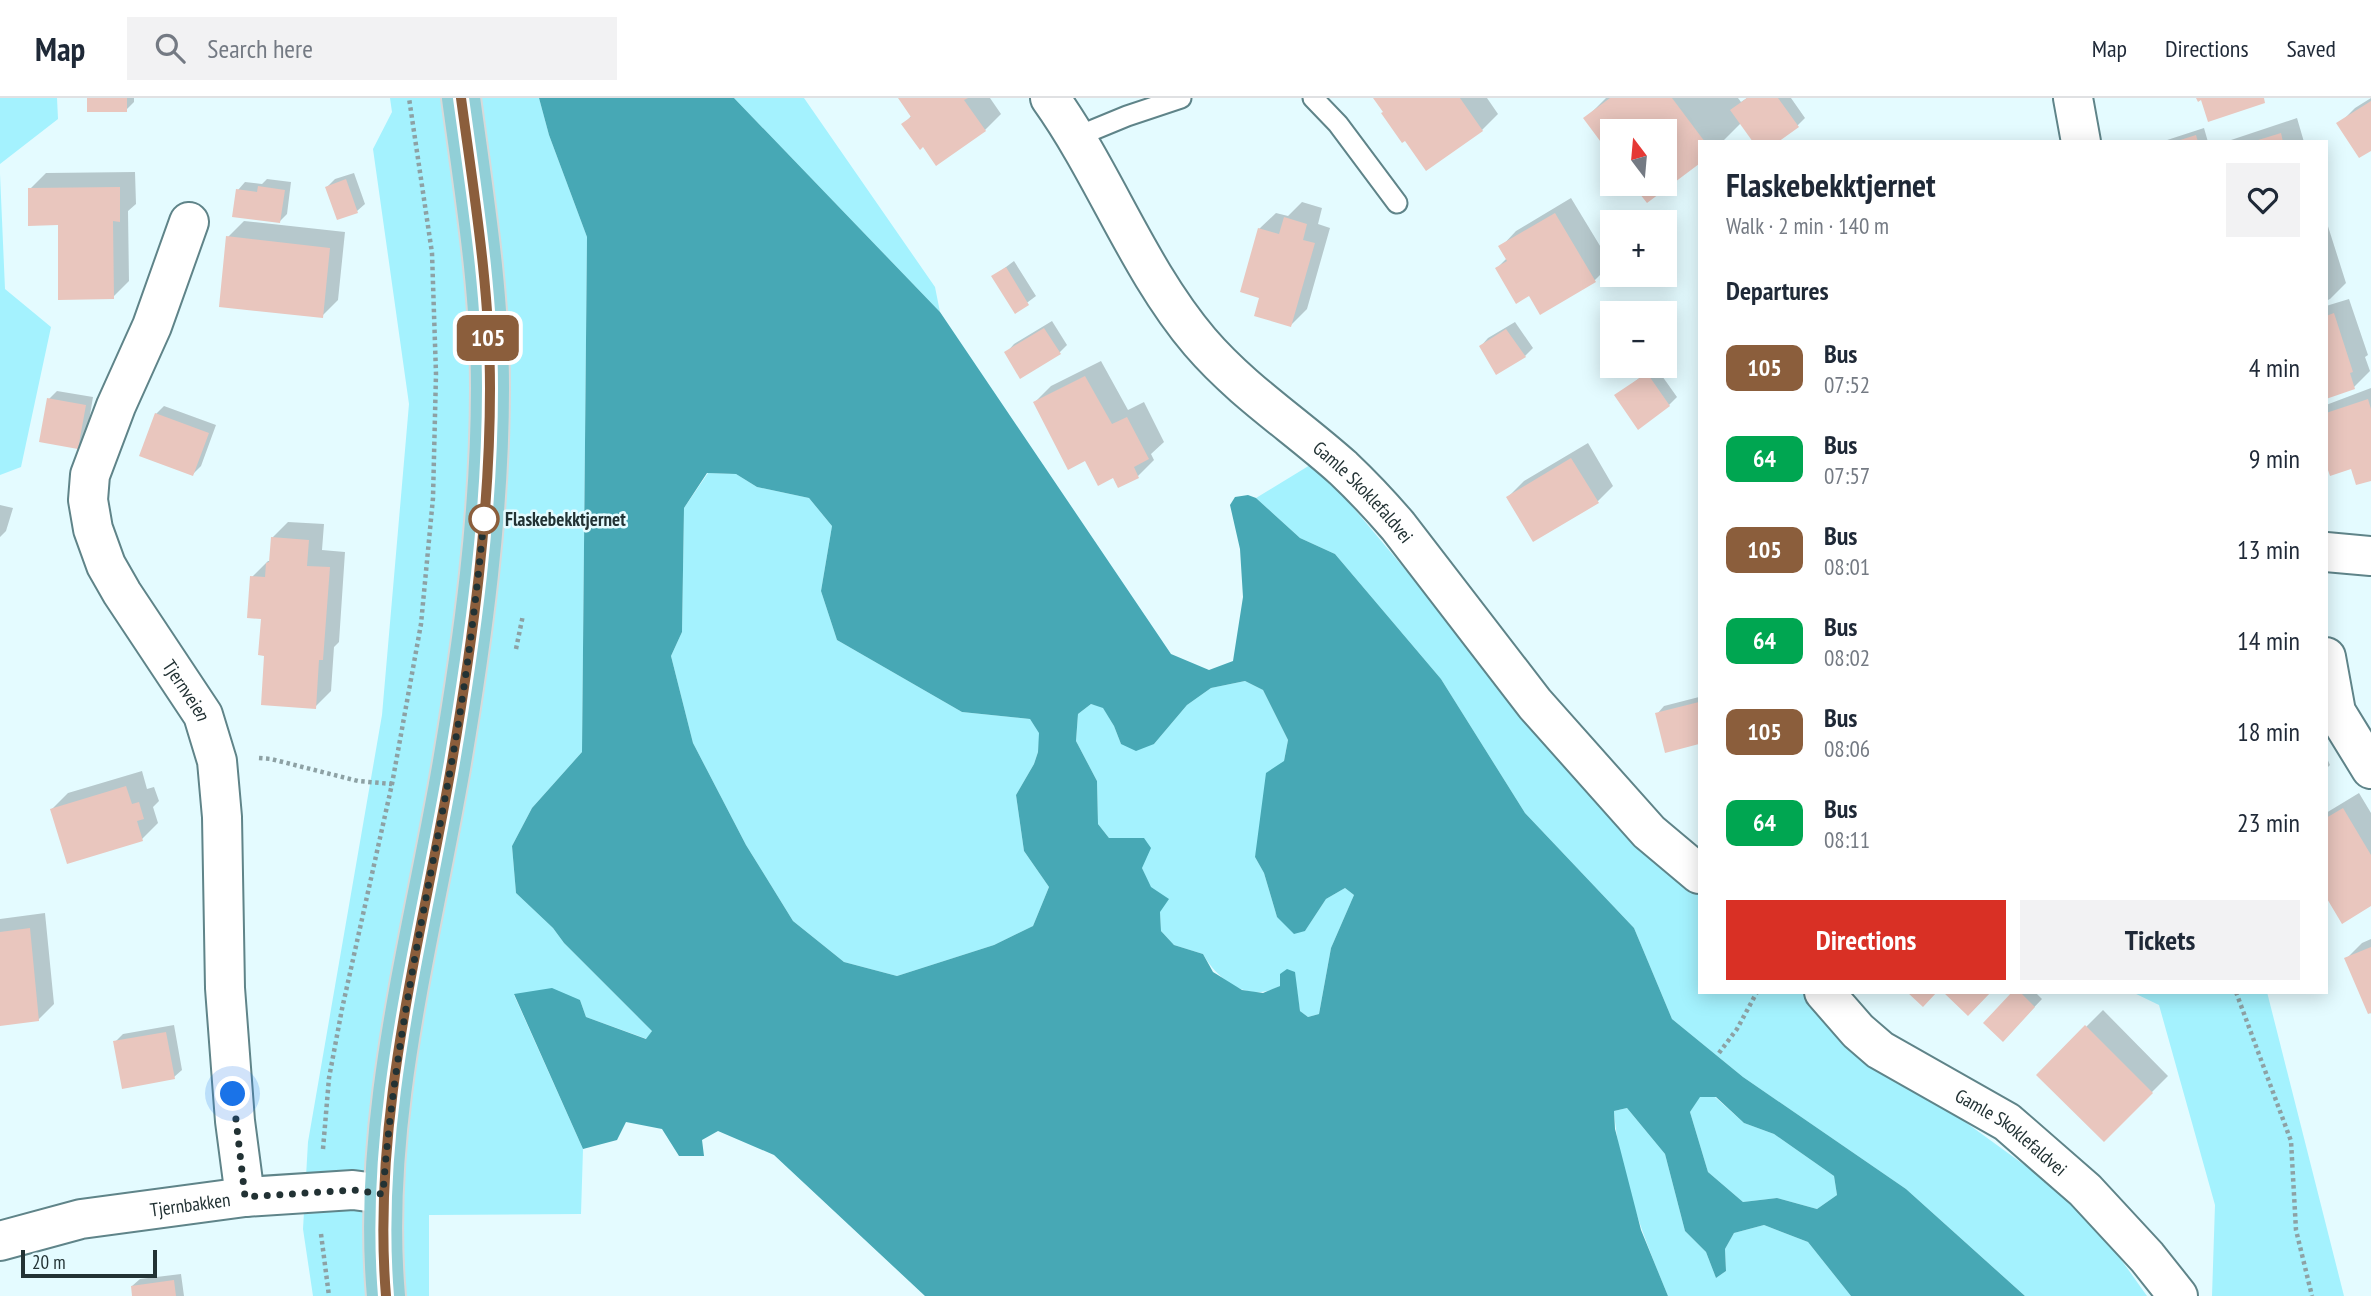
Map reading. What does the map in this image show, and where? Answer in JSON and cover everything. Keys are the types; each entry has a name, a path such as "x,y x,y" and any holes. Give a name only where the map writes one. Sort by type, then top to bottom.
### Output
{"main road":[{"path":"386,1296 383,1194 387,1134 401,1036 452,762 472,625 485,505 490,387 483,256 461,98"}],"street":[{"name":"Gamle Skoklefaldvei","path":"1050,98 1076,137 1157,282 1198,340 1230,375 1342,467 1375,499 1535,704 1649,832 1698,873"},
{"path":"2073,98 2081,140"},
{"name":"Tjernveien","path":"189,222 152,326 116,406 90,475 88,500 93,529 106,565 203,715 217,761 222,817 225,988 235,1121 245,1197"},
{"path":"2328,552 2371,556"},
{"path":"2328,668 2336,712 2371,769"},
{"name":"Gamle Skoklefaldvei","path":"1826,994 1858,1031 1880,1049 2007,1122 2085,1189 2147,1257 2178,1296"},
{"name":"Tjernbakken","path":"0,1241 81,1219 245,1197 353,1190 383,1194"}],"lane":[{"path":"1076,137 1181,98"},
{"path":"1313,98 1338,124 1397,203"}],"path":[{"path":"328,1296 320,1225 321,1161 329,1078 392,784 421,624 433,498 436,388 432,253 409,98"},
{"path":"217,761 230,756 271,759 358,781 392,784"},
{"path":"1719,1053 1737,1029 1756,994"},
{"path":"2237,994 2291,1141 2296,1230 2312,1296"}],"shaded area":[{"path":"0,98 57,98 58,119 0,164"},
{"path":"390,98 539,98 549,135 587,237 582,752 532,808 512,846 516,893 652,1031 647,1039 586,1017 580,1000 514,995 583,1149 581,1214 429,1215 429,1296 313,1296 303,1229 308,1142 382,715 409,404 373,149 392,112"},
{"name":"Flaskebekktjernet","path":"539,98 734,98 940,312 1171,654 1209,670 1233,661 1243,597 1240,549 1230,505 1235,497 1248,495 1256,498 1300,538 1335,554 1441,679 1525,813 1634,928 1672,1019 1743,1077 1906,1189 2025,1296 1851,1296 1808,1242 1764,1225 1734,1233 1725,1249 1726,1271 1716,1278 1706,1252 1685,1231 1665,1154 1627,1108 1614,1111 1615,1129 1641,1230 1668,1296 925,1296 774,1155 718,1131 702,1140 704,1156 679,1156 662,1129 626,1122 617,1140 583,1149 514,994 552,988 580,1000 586,1017 646,1039 652,1031 516,893 512,846 532,808 582,752 587,237 549,135","holes":["707,473 736,474 757,487 809,498 832,526 821,591 837,640 962,712 1030,719 1039,733 1038,752 1016,795 1024,851 1049,887 1033,926 994,945 897,976 844,962 793,921 746,845 693,743 671,656 682,632 684,508","1245,681 1263,690 1288,740 1284,761 1266,773 1255,857 1264,873 1277,917 1294,934 1305,931 1326,899 1345,888 1354,895 1331,948 1319,1014 1308,1017 1300,1011 1295,972 1287,969 1280,974 1280,986 1263,993 1242,990 1213,972 1203,954 1174,945 1161,931 1160,912 1169,899 1151,887 1142,868 1151,848 1144,838 1109,838 1098,824 1097,781 1076,741 1078,714 1091,704 1103,708 1121,744 1136,751 1154,744 1187,705 1211,688","1700,1097 1716,1097 1744,1123 1774,1134 1834,1176 1837,1195 1817,1209 1777,1198 1743,1202 1708,1172 1690,1112"]},
{"path":"734,98 804,98 935,287 940,312"},
{"path":"0,174 5,289 51,327 21,467 0,475"},
{"path":"1315,462 1492,673 1698,891 1698,994 1803,994 1823,1022 1849,1047 1957,1116 2085,1209 2147,1296 2025,1296 1906,1189 1743,1077 1672,1019 1634,928 1525,813 1441,679 1335,554 1300,538 1256,498"},
{"path":"708,473 736,474 757,487 809,498 832,526 821,591 837,640 962,712 1030,719 1040,733 1038,752 1016,795 1024,851 1049,887 1033,926 994,945 897,976 844,962 793,921 746,845 693,743 671,656 682,632 684,508"},
{"path":"1245,681 1263,690 1288,740 1255,857 1264,873 1277,917 1305,931 1326,899 1345,888 1354,895 1331,948 1319,1014 1308,1017 1300,1011 1294,972 1278,987 1255,992 1244,990 1225,980 1203,954 1174,945 1161,931 1160,912 1142,868 1144,838 1109,838 1098,824 1097,781 1076,741 1078,714 1091,704 1103,707 1121,744 1154,744 1187,705 1211,688"},
{"path":"2136,994 2268,994 2344,1296 2212,1296 2215,1205 2159,1005"},
{"path":"1700,1096 1715,1097 1744,1123 1774,1134 1834,1176 1837,1195 1817,1209 1777,1198 1743,1202 1708,1172 1690,1112"},
{"path":"1627,1108 1665,1154 1685,1231 1706,1252 1716,1278 1726,1271 1725,1249 1734,1233 1764,1225 1808,1242 1851,1296 1668,1296 1642,1229 1621,1158 1614,1111"}],"building":[{"path":"87,98 127,98 127,112 87,112"},
{"path":"898,98 968,98 964,100 986,131 936,166 923,147 920,150 901,124 911,117"},
{"path":"1373,98 1460,98 1483,131 1426,171 1405,141 1402,143"},
{"path":"1610,98 1672,98 1704,140 1698,140 1698,165 1677,180 1677,119 1600,119 1600,141 1583,118"},
{"path":"1747,98 1778,98 1799,127 1781,140 1752,140 1730,110"},
{"path":"2196,98 2264,98 2265,103 2208,122 2201,100 2198,102"},
{"path":"2371,101 2371,151 2359,158 2336,123"},
{"path":"2281,133 2283,140 2258,140"},
{"path":"2196,135 2197,140 2180,140"},
{"path":"346,179 358,213 337,220 325,187"},
{"path":"258,186 285,190 280,223 232,217 236,189 257,192"},
{"path":"120,187 120,222 113,221 114,299 58,300 58,225 28,226 28,188"},
{"path":"1641,196 1656,196 1647,203"},
{"path":"1555,213 1596,282 1540,315 1529,296 1516,304 1495,268 1507,261 1498,246"},
{"path":"1284,217 1307,224 1303,240 1315,243 1291,327 1254,316 1259,298 1240,292 1258,228 1279,234"},
{"path":"226,236 330,248 323,318 219,307"},
{"path":"1006,267 1029,305 1015,314 991,276"},
{"path":"2334,313 2353,372 2350,373 2355,389 2328,398 2328,315"},
{"path":"1044,328 1061,354 1020,379 1004,352"},
{"path":"1506,329 1526,357 1496,375 1479,346"},
{"path":"1085,376 1112,424 1127,417 1149,459 1134,467 1139,478 1118,488 1113,478 1098,486 1085,461 1068,470 1033,402"},
{"path":"1640,378 1650,378 1670,406 1638,430 1614,395"},
{"path":"47,398 86,405 78,449 39,442"},
{"path":"2368,399 2371,409 2371,481 2356,485 2351,469 2330,476 2328,412"},
{"path":"155,413 209,433 193,476 139,456"},
{"path":"1571,458 1599,503 1533,542 1506,497"},
{"path":"271,537 309,540 307,566 330,567 323,660 319,660 316,709 261,705 264,656 258,655 261,619 247,618 250,576 265,577"},
{"path":"1698,702 1698,744 1665,753 1655,713"},
{"path":"126,786 132,804 139,802 144,819 137,821 143,841 67,864 50,809"},
{"path":"2343,808 2371,855 2371,906 2342,924 2328,900 2328,817"},
{"path":"30,928 39,1021 0,1026 0,932"},
{"path":"2371,947 2371,1013 2368,1014 2344,958"},
{"path":"1909,994 1935,994 1923,1007"},
{"path":"1945,994 1989,994 1968,1016"},
{"path":"2010,994 2022,994 2035,1007 2003,1042 1983,1023"},
{"path":"2085,1025 2153,1093 2104,1142 2036,1075"},
{"path":"166,1032 175,1079 122,1089 113,1041"},
{"path":"174,1280 176,1296 132,1296 131,1286"}],"bus line":[{"name":"105","path":"386,1296 383,1194 387,1134 401,1036 452,762 472,625 485,505 490,387 483,256 461,98"}],"place":[{"name":"Flaskebekktjernet","path":"484,519"}],"route":[{"path":"233,1094 245,1197 353,1190 383,1194 387,1134 401,1036 452,762 484,519"}]}
